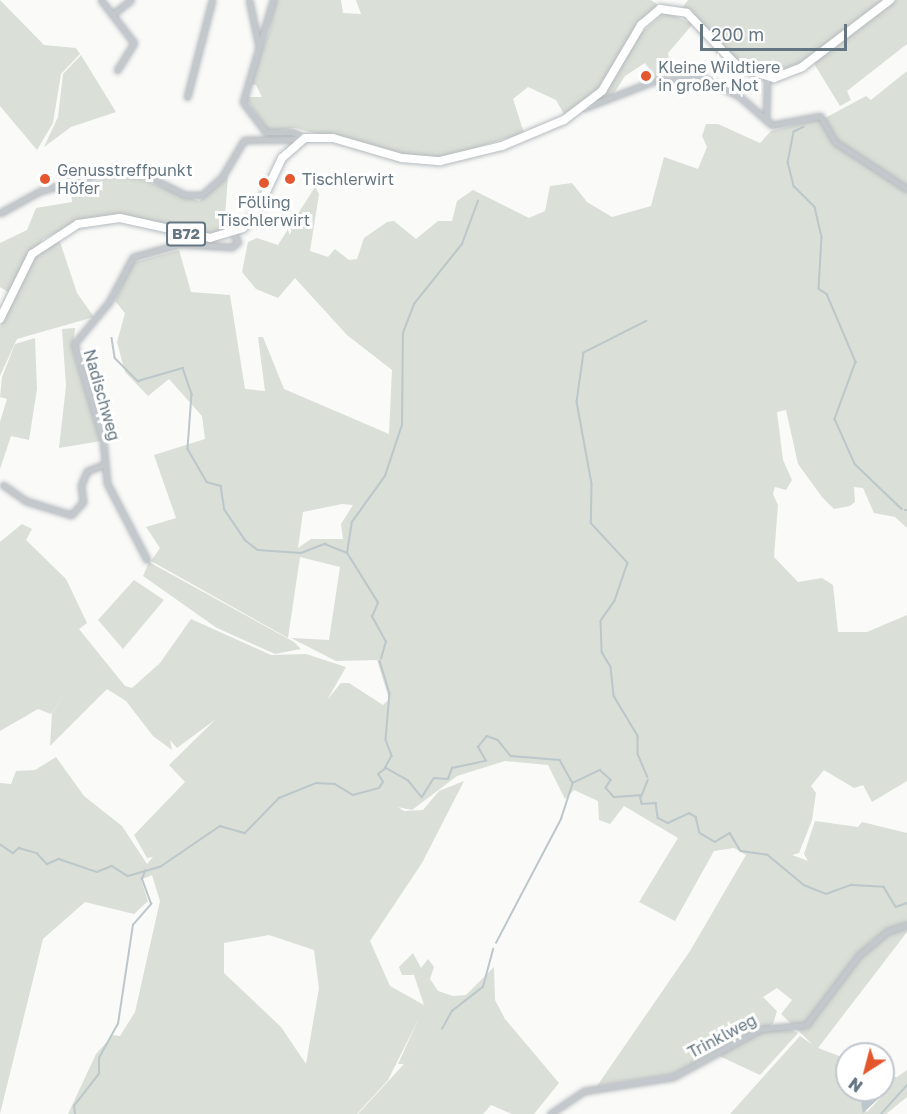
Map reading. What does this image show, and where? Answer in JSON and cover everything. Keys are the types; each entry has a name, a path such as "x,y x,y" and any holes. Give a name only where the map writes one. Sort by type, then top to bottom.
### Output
{"main road":[{"path":"233,233 256,213 286,151 305,138 333,138 402,158 440,161 502,146 564,120 584,108 607,84 641,25 666,8 687,13 738,67 767,78 796,71 890,0"},
{"name":"B72","path":"0,319 32,254 78,224 120,218 210,238 233,233"}],"street":[{"path":"101,0 134,45 117,70"},
{"path":"113,14 131,0"},
{"path":"187,97 212,0"},
{"path":"249,0 260,48"},
{"path":"273,0 260,48 244,88 247,110 266,132 292,132 305,138"},
{"path":"584,108 654,81 684,76 723,85 766,120 781,126 820,116 835,142 907,189"},
{"path":"766,120 767,78"},
{"path":"0,213 40,191 113,170 147,176 186,195 202,195 222,177 244,140 305,138"},
{"name":"Nadischweg","path":"147,560 107,483 105,464 74,351 77,339 109,302 133,257 180,244 232,248 238,242 233,233"},
{"name":"Nadischweg","path":"3,484 26,501 71,515 83,502 81,484 87,471 105,464"},
{"name":"Trinklweg","path":"550,1114 584,1091 673,1077 761,1029 806,1025 859,955 888,931 907,925"}],"shaded area":[{"path":"0,0 44,45 76,48 80,54 61,74 53,123 37,150 0,106"},
{"path":"275,0 341,0 343,13 361,14 356,0 651,0 658,5 639,21 595,94 565,116 556,100 528,87 513,99 524,133 442,158 398,154 295,128 268,131 245,97 262,97 256,85 247,84 269,32"},
{"path":"688,0 883,0 795,67 770,76 733,57 683,7"},
{"path":"895,0 907,0 907,44 847,91 851,100 840,106 813,62"},
{"path":"665,12 693,24 668,53 672,75 656,78 645,63 625,76 612,96 593,105 609,88 637,37"},
{"path":"81,55 116,112 71,127 44,147 58,117 63,74"},
{"path":"907,71 907,528 895,517 874,513 863,488 854,487 855,502 850,506 834,509 822,497 798,464 786,410 777,412 783,460 792,480 786,490 775,487 773,494 778,505 774,557 798,582 822,578 833,585 838,632 867,632 907,615 907,781 872,802 863,785 854,788 824,770 811,786 816,793 812,820 799,853 792,855 808,861 804,854 815,821 858,827 862,822 907,833 907,924 878,936 868,944 907,926 907,932 818,1048 835,1054 835,1102 862,1102 867,1112 877,1102 895,1102 895,1077 907,1070 907,1097 886,1114 730,1114 800,1036 813,1045 781,1014 792,1000 777,988 763,997 777,1011 773,1024 674,1074 597,1086 690,951 746,855 734,848 714,851 675,921 639,902 678,838 624,806 610,824 599,820 598,801 574,790 565,799 548,765 505,761 457,776 412,810 398,807 404,811 423,810 439,791 464,781 422,863 370,941 390,986 424,1005 414,975 402,975 399,967 413,953 421,968 428,959 434,967 430,979 438,991 453,996 466,995 494,967 495,1000 505,1019 559,1083 534,1114 512,1114 491,1105 483,1114 358,1114 404,1064 398,1064 419,1018 388,1080 357,1114 68,1114 96,1054 113,1035 120,1036 135,1012 160,901 152,875 141,880 148,901 134,914 85,902 43,939 0,1114 0,783 11,784 16,771 35,770 56,757 84,796 122,826 147,864 153,857 147,858 134,835 185,782 169,765 216,719 177,748 170,740 172,750 153,736 126,701 107,689 50,746 52,713 66,692 51,714 38,709 0,731 0,542 22,524 32,529 26,540 66,579 87,623 79,629 125,686 132,688 160,663 191,619 271,655 306,654 346,667 327,700 341,683 349,683 383,705 389,699 377,660 336,661 291,638 329,640 340,567 300,557 288,638 151,561 160,548 146,527 176,518 154,455 205,439 202,416 169,379 148,396 125,372 117,342 125,313 115,301 132,263 179,250 191,292 230,295 245,389 265,391 258,337 263,337 284,389 389,434 392,370 347,335 295,278 278,298 256,289 242,272 248,242 257,238 278,245 315,187 319,194 310,251 328,257 335,249 349,260 357,259 364,238 387,222 394,221 416,239 438,221 452,221 457,201 473,190 529,218 545,211 550,186 572,183 587,202 612,217 651,206 664,157 698,169 707,147 702,136 706,124 718,124 760,143 771,131 827,117 866,96 871,100","holes":["342,504 353,505 341,524 343,539 311,539 298,548 303,512","269,935 314,950 319,988 306,1064 281,1027 224,973 224,943"]},
{"path":"124,173 199,201 228,176 224,230 213,235 118,215 85,219 43,239 8,292 0,287 0,243 27,230 36,208 72,202 71,189"},
{"path":"58,236 77,293 94,317 17,339 0,376 0,327 8,305 36,253"},
{"path":"75,328 73,351 101,441 59,448 66,386 62,329"},
{"path":"35,338 37,389 29,440 11,436 0,469 0,422 7,399 0,397 2,377 15,344"},
{"path":"149,562 294,642 301,649 275,654 217,628 143,576"},
{"path":"134,580 164,600 123,649 98,620"},
{"path":"784,1027 798,1033 760,1075 717,1055 764,1030"},
{"path":"862,1102 875,1102 863,1113"}],"waterway":[{"path":"804,127 794,132 788,162 794,186 815,207 822,237 819,289 827,294 856,362 835,419 855,464 902,509"},
{"path":"381,659 386,642 372,617 378,603 347,553 352,522 385,476 402,425 403,333 414,304 462,244 478,201"},
{"path":"647,321 584,353 577,402 592,484 591,523 628,563 615,601 601,621 602,652 611,667 614,696 638,736 638,754 648,777"},
{"path":"112,338 115,358 138,381 183,368 192,394 188,449 207,482 221,486 225,510 245,540 258,550 301,553 325,544 347,553"},
{"path":"380,661 390,693 386,740 392,756 386,767"},
{"path":"0,844 13,853 19,848 37,853 47,864 59,859 97,872 112,866 128,876 160,867 220,826 245,833 279,798 316,783 335,784 353,795 379,788 383,782 378,774 386,768 408,780 422,797 434,778 448,779 452,768 486,761 478,747 487,736 498,740 511,756 560,760 573,783 600,770 611,780 606,788 614,797 640,795 642,804 656,803 658,818 668,823 689,813 696,817 700,833 715,842 730,833 741,851 768,855 804,885 826,894 851,885 884,887 896,907 907,903"},
{"path":"641,797 648,780"},
{"path":"496,943 561,819 573,783"},
{"path":"75,1114 74,1106 99,1074 99,1058 118,1024 133,925 151,904 142,879 145,871"},
{"path":"442,1029 452,1011 483,987 493,949"},
{"path":"881,1114 907,1085"}],"place":[{"name":"Kleine Wildtiere in großer Not","path":"646,76"},
{"name":"Genusstreffpunkt Höfer","path":"45,179"},
{"name":"Tischlerwirt","path":"290,179"},
{"name":"Fölling Tischlerwirt","path":"264,183"}]}
